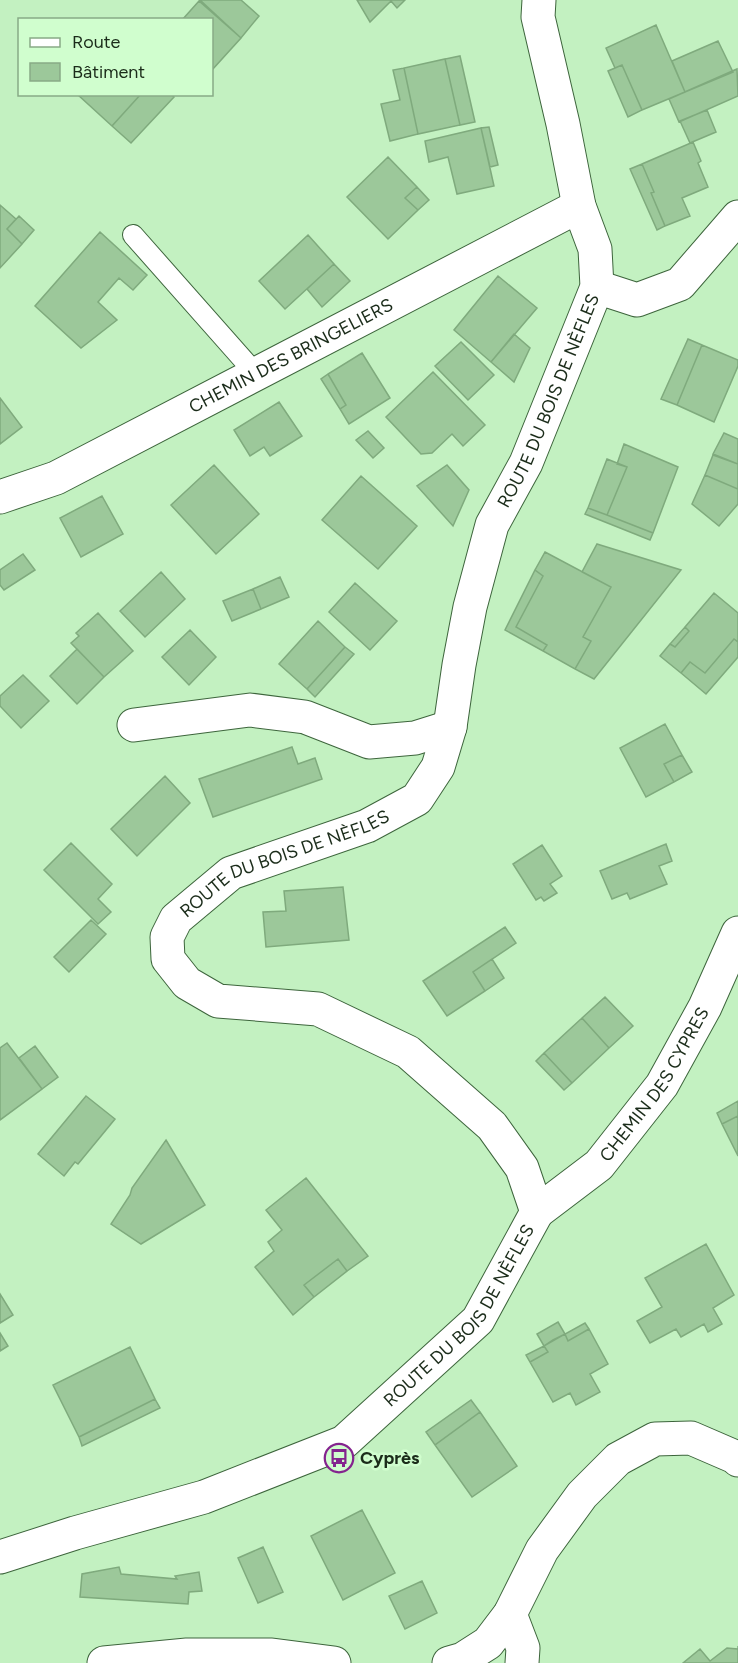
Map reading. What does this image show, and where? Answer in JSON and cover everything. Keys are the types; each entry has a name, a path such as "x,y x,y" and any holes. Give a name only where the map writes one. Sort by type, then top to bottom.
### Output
{"street":[{"name":"ROUTE DU BOIS DE NÈFLES","path":"0,1557 75,1533 204,1497 344,1442 478,1320 537,1212 522,1168 492,1126 408,1052 318,1009 219,1001 188,983 168,959 167,937 176,919 231,873 367,826 417,800 438,767 450,727 470,607 492,525 526,463 597,287 595,249 579,206 538,17 539,0"},
{"name":"CHEMIN DES BRINGELIERS","path":"0,497 56,478 579,206"},
{"path":"597,287 637,300 680,284 738,217"},
{"path":"134,725 250,710 305,717 369,742 415,738 450,727"},
{"name":"CHEMIN DES CYPRES","path":"537,1212 599,1165 662,1085 705,1007 738,933"},
{"path":"449,1663 464,1659 488,1643 510,1614 542,1550 582,1496 618,1459 655,1439 691,1438 738,1460"},
{"path":"510,1614 523,1648 522,1663"},
{"path":"104,1663 198,1654 272,1655 334,1663"}],"lane":[{"path":"133,235 256,374"}],"building":[{"path":"200,0 241,0 259,16 241,38"},
{"path":"357,0 390,0 391,1 370,22"},
{"path":"392,0 405,0 397,8"},
{"path":"199,1 241,38 213,69 213,18 184,18"},
{"path":"656,25 685,92 642,110 622,65 615,68 606,48"},
{"path":"718,41 733,72 685,92 672,61"},
{"path":"460,56 475,122 460,125 445,59"},
{"path":"445,59 460,125 418,134 404,68"},
{"path":"622,65 642,110 628,117 608,71"},
{"path":"404,68 418,134 390,141 381,104 400,100 393,70"},
{"path":"737,69 738,96 679,122 669,99"},
{"path":"79,96 139,96 112,126"},
{"path":"139,96 174,97 131,143 112,126"},
{"path":"707,110 716,132 690,143 680,121"},
{"path":"489,127 498,165 490,167 481,128"},
{"path":"481,128 494,186 457,194 448,157 429,162 425,141"},
{"path":"693,142 701,161 698,163 708,187 682,198 690,216 665,226 642,164"},
{"path":"388,157 417,187 405,198 418,210 388,239 347,197"},
{"path":"642,164 665,226 657,230 630,169"},
{"path":"417,187 429,200 418,210 405,198"},
{"path":"0,205 16,219 7,229 22,244 0,268"},
{"path":"19,216 34,230 22,244 7,229"},
{"path":"100,232 147,275 133,290 119,278 98,302 117,320 81,348 35,306"},
{"path":"308,235 334,264 285,309 259,281"},
{"path":"334,264 350,281 322,307 307,289"},
{"path":"498,276 537,308 491,362 454,330"},
{"path":"514,334 530,348 514,382 491,362"},
{"path":"688,339 702,345 677,405 661,399"},
{"path":"461,342 494,375 468,400 435,366"},
{"path":"702,345 738,360 738,366 714,422 677,405"},
{"path":"362,353 390,398 349,424 340,409 346,405 328,374"},
{"path":"433,372 485,425 463,446 452,434 432,453 421,454 386,417"},
{"path":"328,374 346,405 340,409 321,379"},
{"path":"0,398 22,427 0,444"},
{"path":"279,402 302,436 270,456 264,447 250,456 234,430"},
{"path":"368,431 384,448 373,458 356,440"},
{"path":"724,433 738,439 738,464 713,454"},
{"path":"624,444 678,467 653,533 607,515 627,467 617,464"},
{"path":"713,455 738,464 738,489 705,475"},
{"path":"607,459 627,467 607,515 588,508"},
{"path":"214,465 259,514 216,554 171,505"},
{"path":"447,465 469,490 453,526 417,486"},
{"path":"705,475 738,489 738,504 719,526 692,504"},
{"path":"361,476 417,526 378,569 322,520"},
{"path":"102,496 123,534 81,557 60,518"},
{"path":"588,508 653,533 650,540 585,514"},
{"path":"597,544 681,570 594,679 575,669 591,641 583,637 611,587 582,572"},
{"path":"545,552 611,587 583,637 591,641 575,669 543,651 547,645 516,627 543,576 535,570"},
{"path":"23,554 35,570 4,590 0,585 0,570"},
{"path":"535,570 543,576 516,627 547,645 543,651 505,630"},
{"path":"161,572 185,599 145,637 120,611"},
{"path":"280,577 289,597 261,609 253,589"},
{"path":"355,583 397,621 370,650 329,612"},
{"path":"253,589 261,609 232,621 223,601"},
{"path":"714,593 738,613 738,642 734,639 705,673 690,662 681,673 660,656 670,644 675,647 689,631 685,627"},
{"path":"98,613 133,651 104,677 71,643 79,636 76,633"},
{"path":"318,621 345,647 307,689 279,664"},
{"path":"685,627 689,631 675,647 670,644"},
{"path":"190,630 216,657 189,685 162,657"},
{"path":"734,639 738,642 738,657 706,694 681,673 690,662 705,673"},
{"path":"345,647 354,654 315,697 307,689"},
{"path":"77,649 104,677 77,704 50,676"},
{"path":"23,675 49,701 21,728 0,706 0,696"},
{"path":"665,724 682,755 664,764 674,782 646,797 620,748"},
{"path":"292,747 298,764 315,758 322,779 213,817 199,779"},
{"path":"682,755 692,772 674,782 664,764"},
{"path":"165,776 190,803 137,856 111,829"},
{"path":"71,843 112,884 98,899 111,912 98,924 44,870"},
{"path":"666,844 672,861 659,866 667,884 630,899 627,893 612,899 600,871"},
{"path":"542,845 562,876 550,884 557,893 544,901 541,897 536,900 513,864"},
{"path":"343,887 349,940 266,947 263,912 286,911 284,891"},
{"path":"91,920 106,934 69,972 54,957"},
{"path":"505,927 516,943 473,972 485,991 447,1016 423,981"},
{"path":"492,959 504,978 485,991 473,972"},
{"path":"605,997 633,1026 609,1048 582,1018"},
{"path":"582,1018 609,1048 572,1083 544,1053"},
{"path":"7,1043 42,1089 0,1120 0,1048"},
{"path":"35,1046 58,1077 42,1089 19,1058"},
{"path":"544,1053 572,1083 564,1090 536,1061"},
{"path":"86,1096 115,1119 78,1164 75,1162 64,1176 38,1154"},
{"path":"738,1101 738,1116 722,1124 717,1113"},
{"path":"738,1116 738,1156 722,1124"},
{"path":"166,1140 205,1205 141,1244 111,1224 132,1188"},
{"path":"306,1178 368,1256 347,1271 338,1259 304,1285 314,1297 293,1315 255,1267 274,1251 268,1242 282,1230 266,1210"},
{"path":"706,1244 734,1295 713,1308 722,1324 708,1332 704,1324 681,1337 676,1329 650,1343 637,1321 662,1307 645,1278"},
{"path":"338,1259 347,1271 314,1297 304,1285"},
{"path":"0,1294 13,1315 0,1323"},
{"path":"558,1322 565,1334 544,1346 537,1334"},
{"path":"585,1323 589,1329 568,1341 565,1334"},
{"path":"589,1329 608,1364 590,1374 600,1392 576,1405 570,1393 553,1402 530,1362 548,1352 544,1346 553,1340 565,1334 568,1341"},
{"path":"0,1333 8,1346 0,1351"},
{"path":"544,1346 548,1352 530,1362 526,1355"},
{"path":"130,1347 155,1399 79,1437 53,1385"},
{"path":"155,1399 160,1408 82,1446 79,1437"},
{"path":"471,1400 480,1412 435,1445 426,1432"},
{"path":"480,1412 517,1466 472,1497 435,1445"},
{"path":"362,1510 395,1573 343,1600 311,1536"},
{"path":"263,1547 283,1592 258,1603 238,1558"},
{"path":"119,1567 121,1574 177,1579 175,1576 199,1572 202,1591 189,1592 188,1604 80,1597 82,1574"},
{"path":"422,1581 437,1613 405,1629 389,1596"},
{"path":"727,1648 738,1649 738,1663 683,1663 700,1649 710,1661"}],"place":[{"name":"Cyprès","path":"339,1458"}]}
